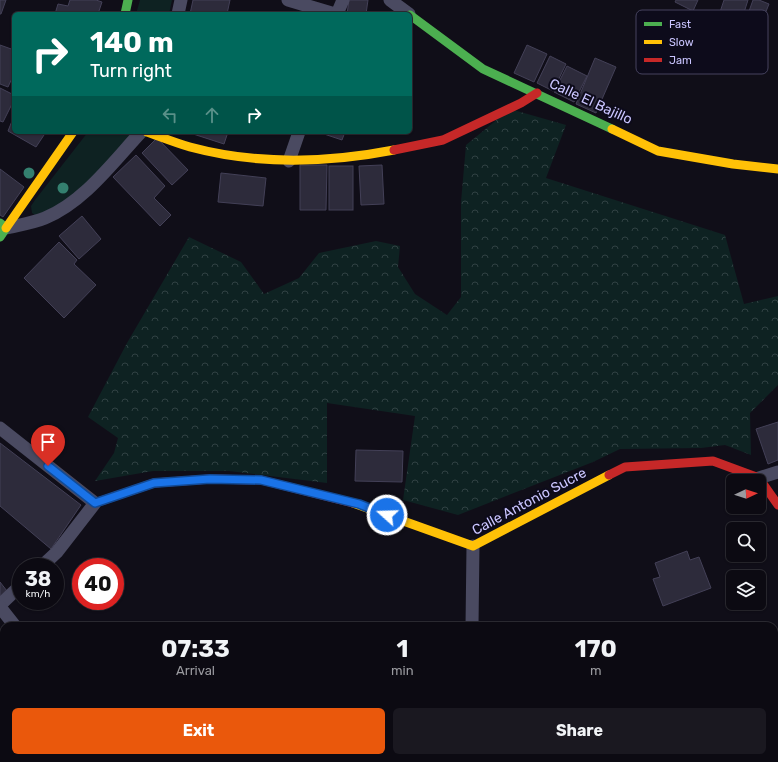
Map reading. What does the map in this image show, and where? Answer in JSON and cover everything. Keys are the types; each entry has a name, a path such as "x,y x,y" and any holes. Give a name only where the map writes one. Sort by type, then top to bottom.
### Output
{"street":[{"path":"125,12 128,0"},
{"path":"178,12 181,0"},
{"path":"288,0 329,12"},
{"path":"337,12 343,0"},
{"name":"Calle El Bajillo","path":"390,0 406,12"},
{"name":"Calle El Bajillo","path":"412,16 483,69 658,151 733,164 778,169"},
{"path":"153,134 190,147 232,156 289,161 362,156 443,140 521,103 537,93"},
{"path":"2,229 72,134"},
{"path":"2,229 46,218 69,205 91,185 139,134"},
{"path":"289,161 298,134"},
{"path":"0,428 95,503 57,552 51,558"},
{"name":"Calle Antonio Sucre","path":"95,503 154,483 210,479 261,480 359,504 473,546 625,467 713,461 748,474"},
{"path":"766,476 778,472"},
{"path":"766,488 778,505"},
{"path":"472,622 473,546"},
{"path":"12,594 0,606 13,622"}],"green space":[{"path":"140,0 172,0 169,12 137,12"},
{"path":"510,109 566,125 546,178 725,235 744,304 778,296 778,385 750,413 751,455 725,445 701,448 620,449 593,462 458,515 403,500 415,416 327,403 327,483 229,471 153,471 95,481 114,453 118,438 88,417 127,343 189,237 241,262 264,294 299,278 319,253 376,241 400,246 398,267 415,294 447,315 461,297 461,202 466,145"},
{"path":"86,134 128,134 130,136 90,181 59,207 35,215 32,213 31,206"}],"building":[{"path":"0,0 6,0 1,14 0,14"},
{"path":"70,0 96,0 102,2 99,12 56,12 58,4 68,6"},
{"path":"193,0 230,0 227,12 190,12"},
{"path":"349,0 368,0 366,12 347,12"},
{"path":"676,0 698,0 693,10 675,2"},
{"path":"724,0 748,0 745,10 721,10"},
{"path":"753,0 759,0 769,4 767,10 749,10"},
{"path":"0,45 12,49 12,78 8,87 0,84"},
{"path":"527,45 547,54 534,82 514,73"},
{"path":"550,56 566,64 553,91 537,83"},
{"path":"595,58 616,67 596,113 576,104"},
{"path":"567,66 587,76 574,102 554,92"},
{"path":"0,88 12,94 12,104 3,122 0,121"},
{"path":"12,121 12,133 8,131"},
{"path":"13,134 45,134 36,147"},
{"path":"193,134 227,134 224,144"},
{"path":"324,134 344,134 342,140"},
{"path":"157,138 188,170 172,185 142,153"},
{"path":"136,155 165,186 154,198 171,215 160,226 113,177"},
{"path":"300,165 327,165 326,210 300,210"},
{"path":"382,165 384,204 361,205 359,166"},
{"path":"329,166 353,166 353,210 329,210"},
{"path":"0,169 24,187 3,217 0,215"},
{"path":"221,173 266,178 263,206 218,202"},
{"path":"82,216 101,239 79,259 59,236"},
{"path":"59,242 77,260 74,264 96,285 64,318 24,278"},
{"path":"778,422 778,460 768,464 756,429"},
{"path":"0,443 81,505 51,549 0,506"},
{"path":"356,450 403,451 402,482 355,481"},
{"path":"687,551 690,560 699,557 711,588 663,606 653,579 660,577 655,563"},
{"path":"0,582 7,591 0,598"}],"traffic: fast":[{"path":"125,12 128,0"},
{"path":"412,16 483,69 612,129"},
{"path":"0,223 6,228 0,237"}],"traffic: slow":[{"path":"612,129 658,151 733,164 778,169"},
{"path":"6,228 72,134"},
{"path":"153,134 215,153 266,159 318,160 343,158 394,150"},
{"path":"353,503 473,546 609,475"}],"traffic: jam":[{"path":"394,150 443,140 521,103 537,93"},
{"path":"609,475 625,467 713,461 759,478 778,505"},
{"path":"95,503 154,483 210,479 261,480 353,503"}],"route":[{"path":"48,466 95,503 154,483 210,479 261,480 359,504 387,515"}]}
